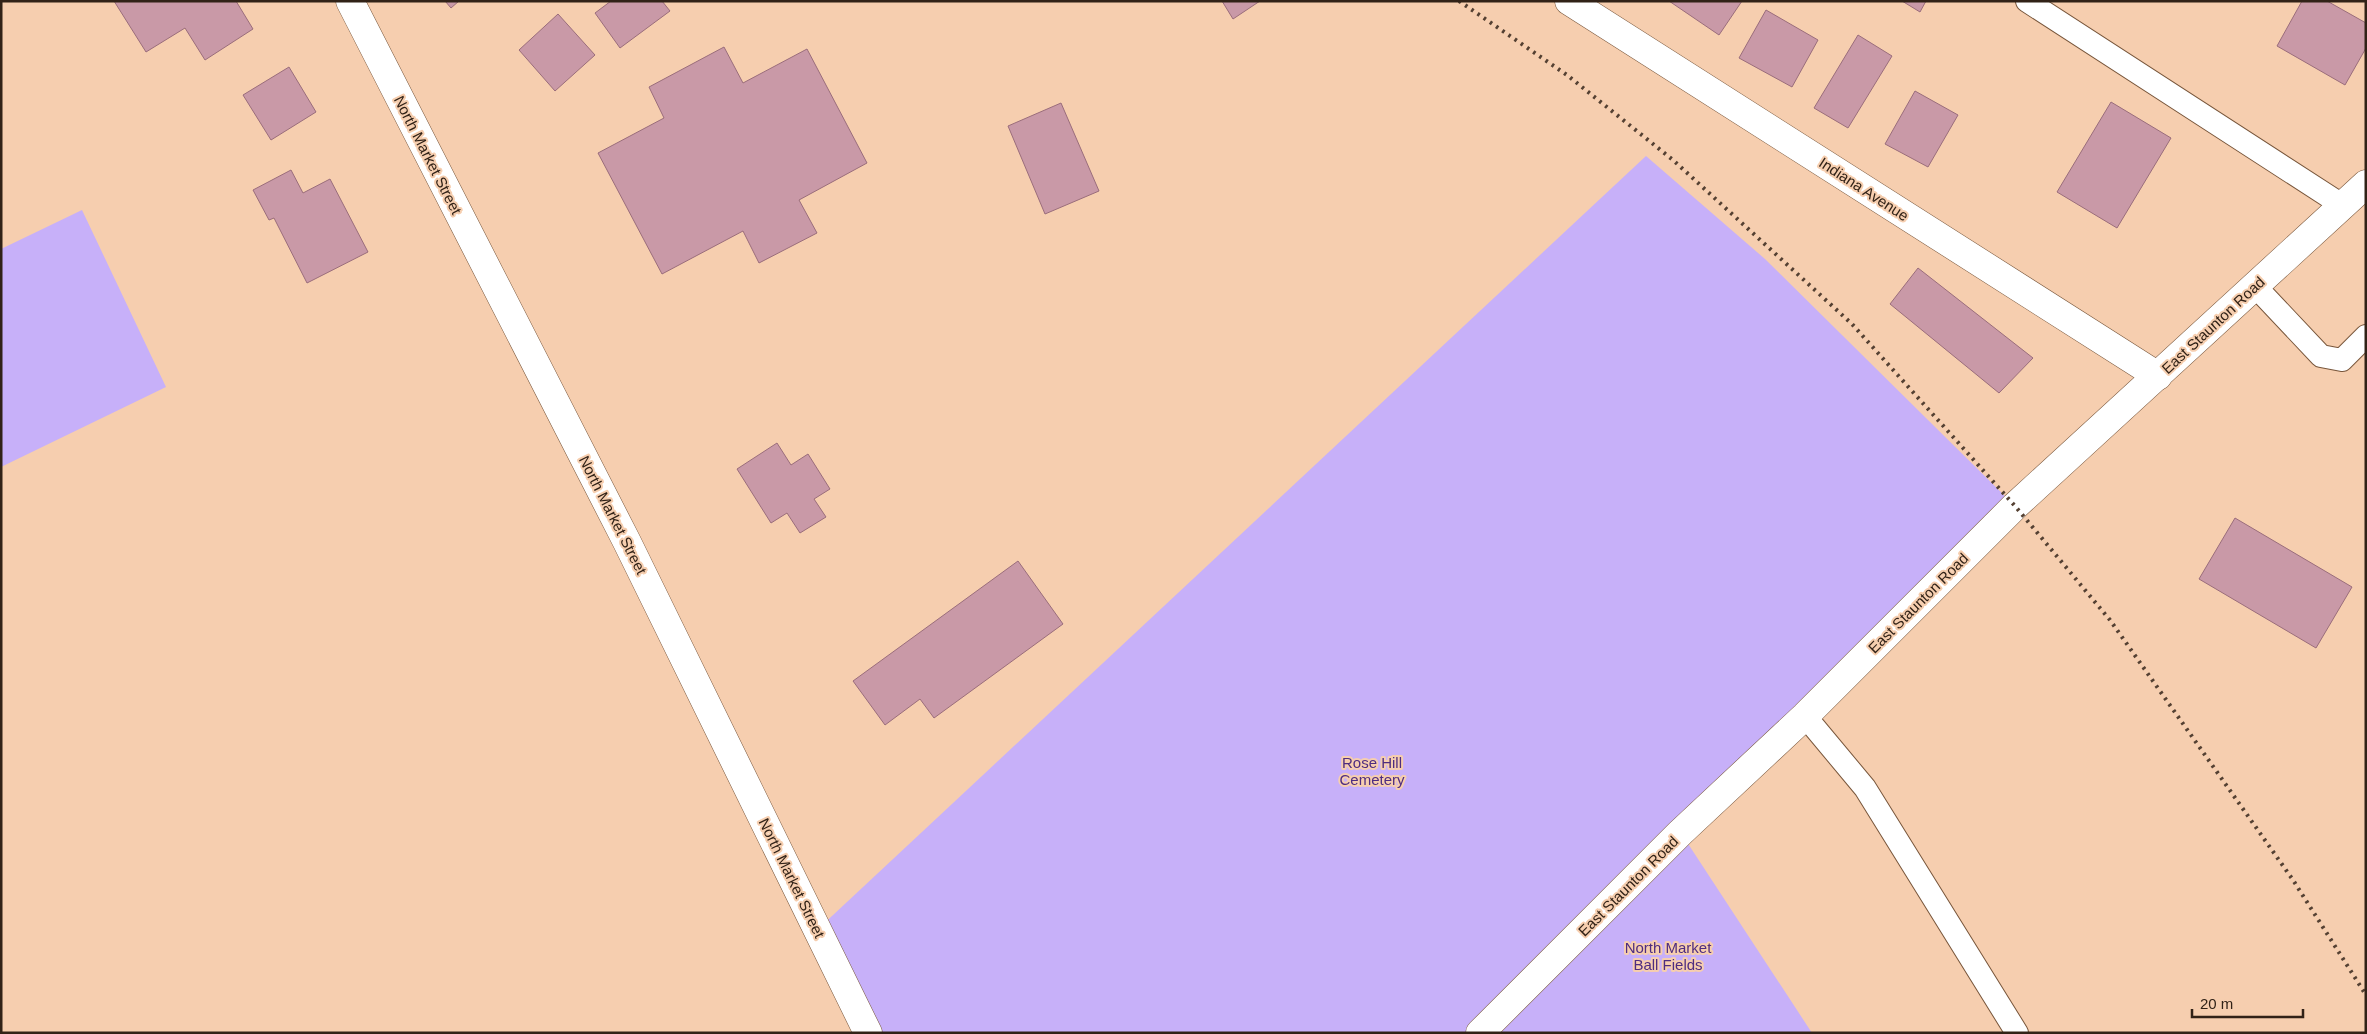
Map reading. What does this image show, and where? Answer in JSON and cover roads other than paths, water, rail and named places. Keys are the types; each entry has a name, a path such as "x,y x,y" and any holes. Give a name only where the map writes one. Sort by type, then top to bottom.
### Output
{"street":[{"name":"North Market Street","path":"350,1 636,560 868,1033"},
{"name":"Indiana Avenue","path":"1570,1 1601,9 2158,376"},
{"name":"East Staunton Road","path":"1480,1033 1680,834 1806,716 2015,506 2366,184"}],"lane":[{"path":"2027,1 2342,205"},
{"path":"2255,286 2321,356 2342,360 2366,336"},
{"path":"1806,716 1865,788 2017,1033"}],"railway":[{"path":"1459,1 1567,75 1673,160 1852,324 2015,506 2110,620 2293,880 2366,995"}],"park label":[{"name":"Rose Hill Cemetery","path":"1372,770"},
{"name":"North Market Ball Fields","path":"1668,956"}]}
